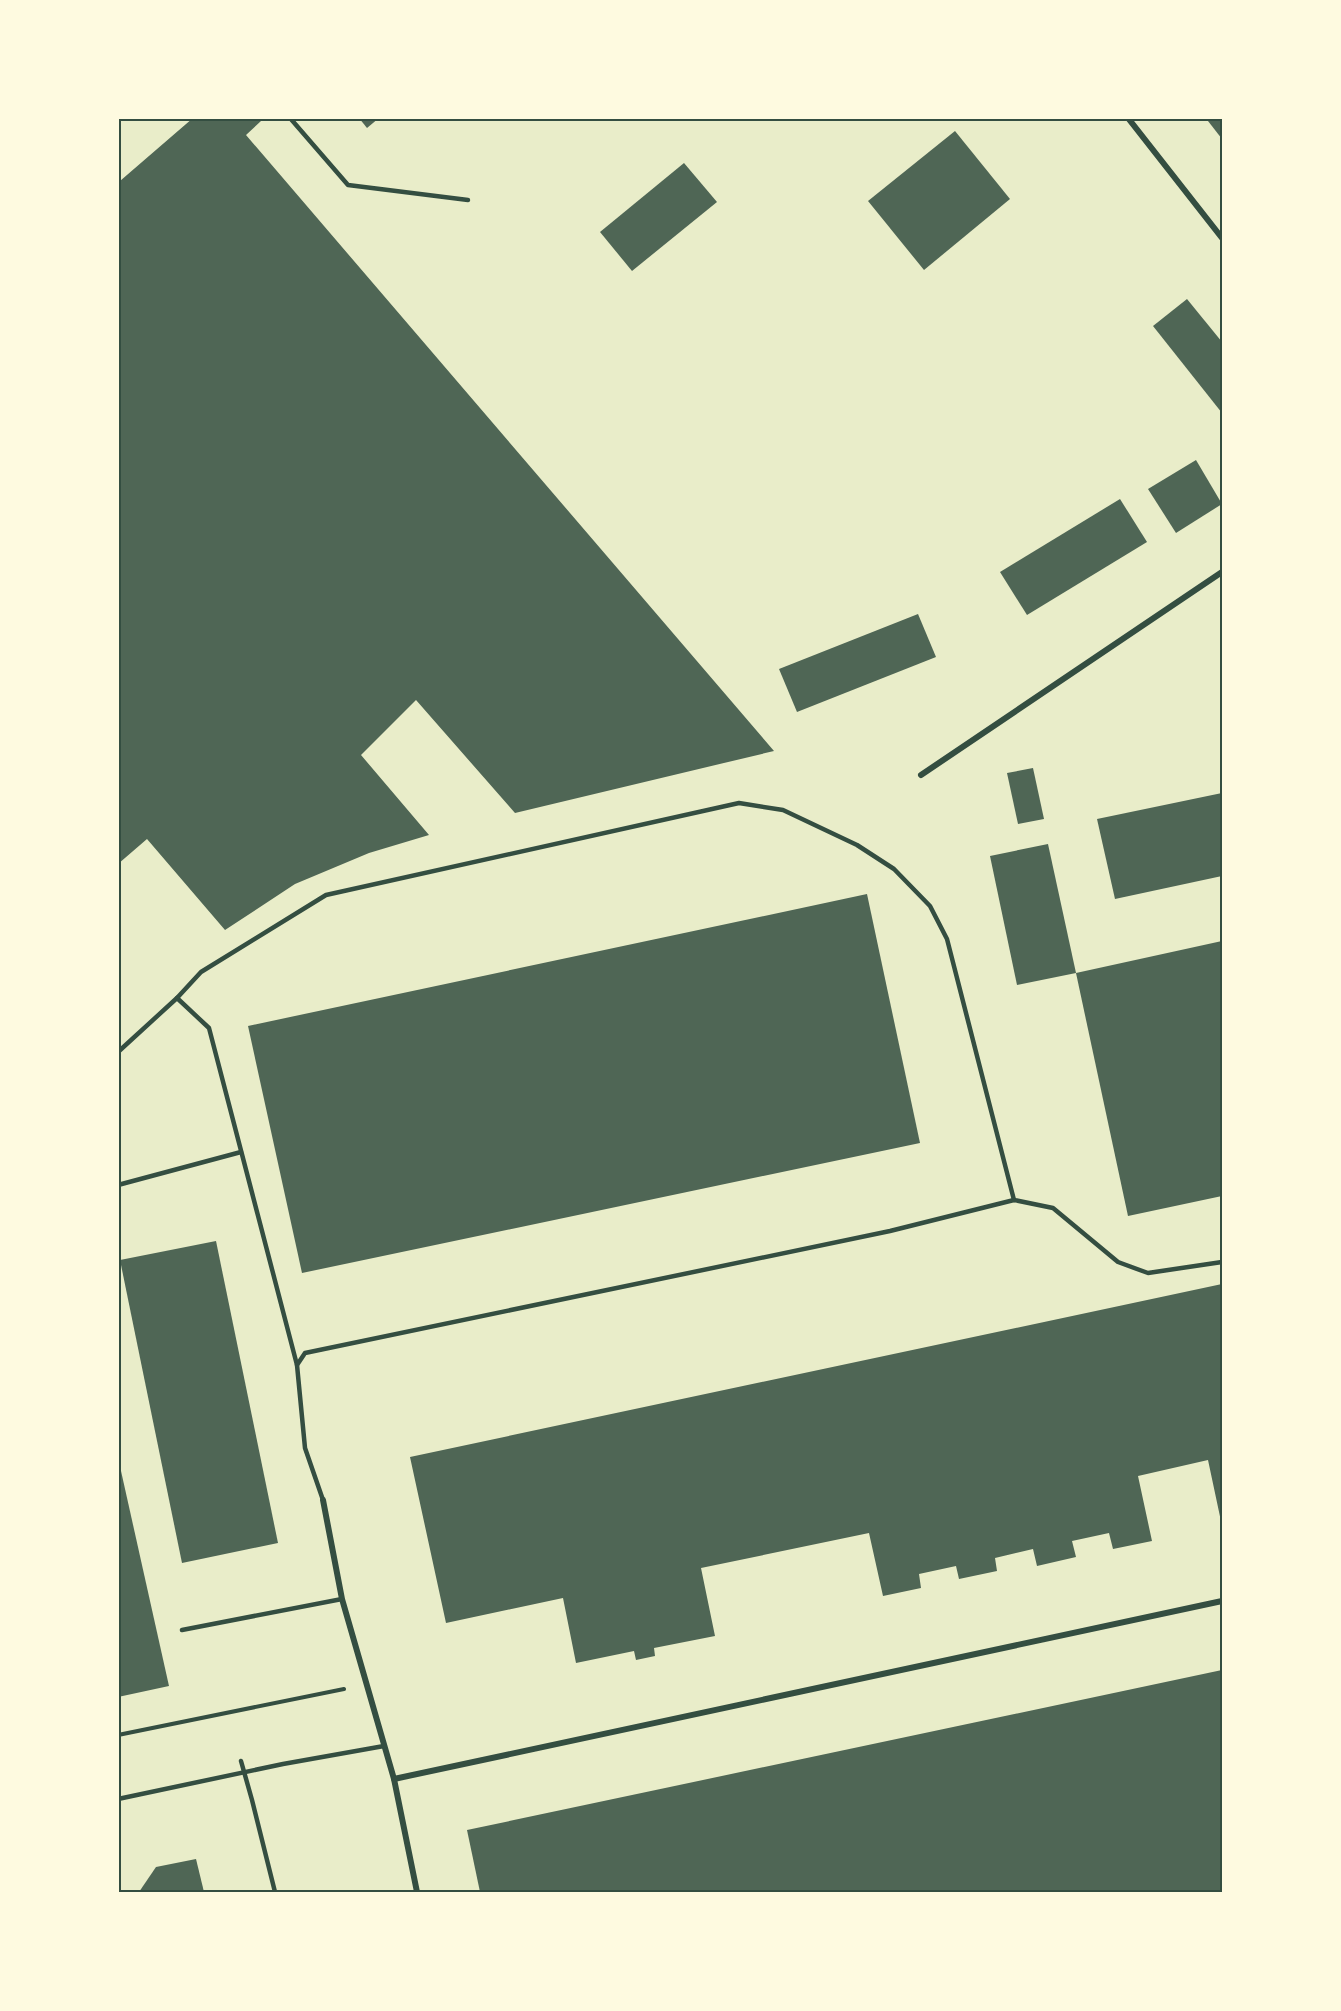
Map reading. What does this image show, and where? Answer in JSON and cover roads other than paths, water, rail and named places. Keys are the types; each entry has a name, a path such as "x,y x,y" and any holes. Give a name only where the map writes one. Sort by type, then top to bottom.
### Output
{"street":[{"path":"1128,118 1222,238"},
{"path":"921,775 1222,572"},
{"path":"323,1500 342,1599 394,1779 417,1893"},
{"path":"394,1779 1222,1601"}],"lane":[{"path":"290,118 348,185 468,200"},
{"path":"118,1052 177,998 201,972 326,895 739,803 783,810 857,845 894,869 930,906 947,939 1014,1200"},
{"path":"177,998 209,1028 297,1365 305,1448 323,1500"},
{"path":"118,1185 241,1152"},
{"path":"297,1365 305,1353 890,1231 1014,1200 1053,1208 1118,1262 1148,1273 1222,1262"},
{"path":"182,1630 342,1599"},
{"path":"118,1799 244,1772 384,1746"},
{"path":"241,1761 274,1893"}]}
